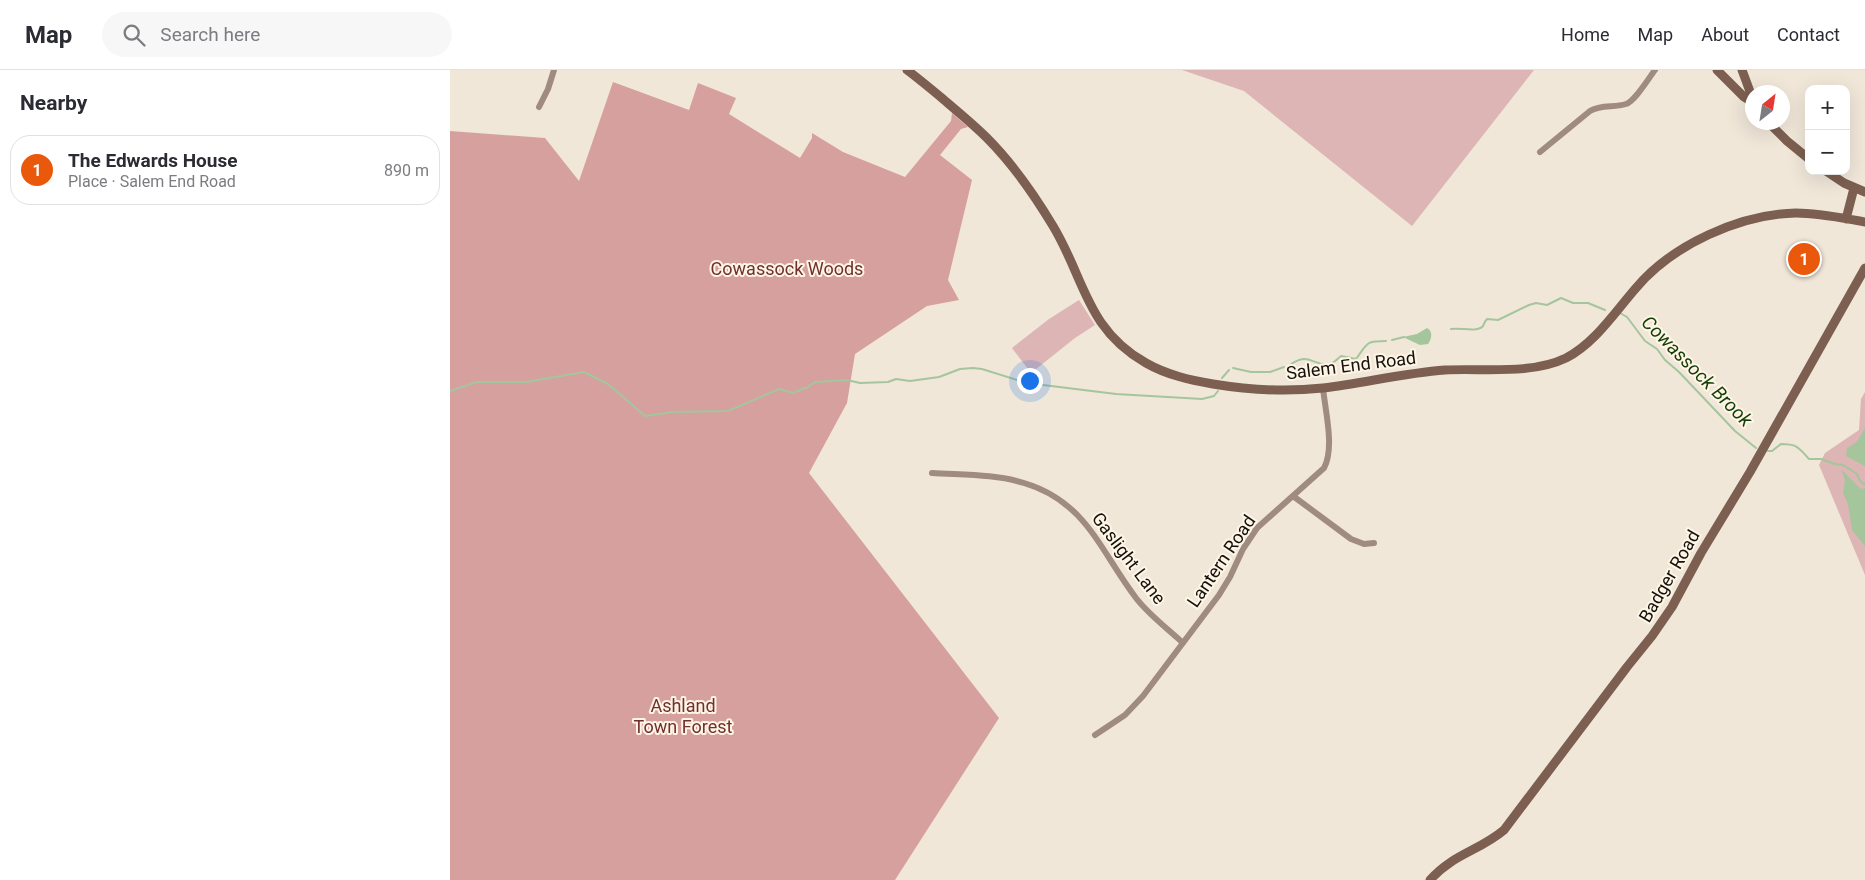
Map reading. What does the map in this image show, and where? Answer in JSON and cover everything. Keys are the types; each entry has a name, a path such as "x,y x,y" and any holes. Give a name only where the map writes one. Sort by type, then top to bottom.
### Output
{"street":[{"path":"539,107 548,89 554,70"},
{"name":"Salem End Road","path":"906,70 982,133 1009,164 1055,229 1094,314 1110,335 1129,352 1159,370 1195,381 1269,390 1323,388 1433,372 1511,369 1559,361 1576,351 1592,338 1637,286 1657,267 1703,238 1742,222 1773,215 1810,213 1865,222"},
{"path":"1540,152 1594,108 1623,105 1632,101 1654,70"},
{"path":"1717,70 1745,98"},
{"path":"1742,70 1747,85"},
{"path":"1776,130 1805,156"},
{"path":"1833,175 1854,188 1865,192"},
{"path":"1846,219 1854,188"},
{"name":"Badger Road","path":"1430,880 1447,864 1496,836 1508,825 1663,621 1705,546 1750,472 1865,268"},
{"name":"Lantern Road","path":"1095,735 1116,722 1134,706 1219,595 1251,537 1264,521 1320,473 1328,462 1330,449 1323,388"},
{"name":"Gaslight Lane","path":"932,473 1014,480 1035,487 1055,497 1088,526 1141,605 1183,642"},
{"path":"1293,496 1351,539 1364,544 1374,543"}],"shaded area":[{"path":"1182,70 1534,70 1412,226 1244,91"},
{"path":"1079,300 1095,325 1075,338 1031,373 1012,348 1049,319"},
{"path":"1427,328 1431,335 1428,344 1420,345 1403,337 1417,334"},
{"path":"1865,392 1865,575 1819,465 1825,453 1859,430 1861,399"},
{"path":"1865,428 1865,466 1846,456 1847,448 1856,442"},
{"path":"1842,470 1861,489 1865,488 1865,546 1852,530 1848,504 1843,493 1845,481"}],"green space":[{"path":"613,82 689,110 698,83 736,98 729,114 800,158 812,138 812,133 843,152 905,177 951,121 952,113 968,127 961,129 940,155 972,180 948,280 959,300 927,306 855,354 847,403 809,473 999,718 895,880 450,880 450,131 545,138 579,181"}],"waterway":[{"name":"Cowassock Brook","path":"1451,329 1477,329 1483,326 1487,319 1498,320 1529,305 1536,303 1547,305 1561,298 1573,303 1588,303 1605,310"},
{"name":"Cowassock Brook","path":"1620,313 1627,317 1645,341 1657,349 1665,360 1679,372 1735,431 1756,448"},
{"name":"Cowassock Brook","path":"1392,340 1404,337"},
{"name":"Cowassock Brook","path":"1290,365 1302,359 1323,364 1332,363 1341,356 1356,359 1370,342 1386,341"},
{"name":"Cowassock Brook","path":"1233,368 1251,372 1270,372 1284,367"},
{"name":"Cowassock Brook","path":"450,391 477,382 526,382 584,372 608,384 645,416 673,412 728,411 779,389 794,393 816,382 847,380 860,383 888,382 896,379 910,381 939,377 960,369 973,368 1027,383 1116,394 1202,399 1214,396 1218,391"},
{"name":"Cowassock Brook","path":"1222,378 1229,370"},
{"name":"Cowassock Brook","path":"1768,451 1772,451 1781,444 1795,446 1809,459 1821,459 1843,465 1857,474 1860,481 1865,485"}],"place":[{"name":"The Edwards House","path":"1804,259"}],"park label":[{"name":"Cowassock Woods","path":"787,268"},
{"name":"Ashland Town Forest","path":"683,715"}]}
